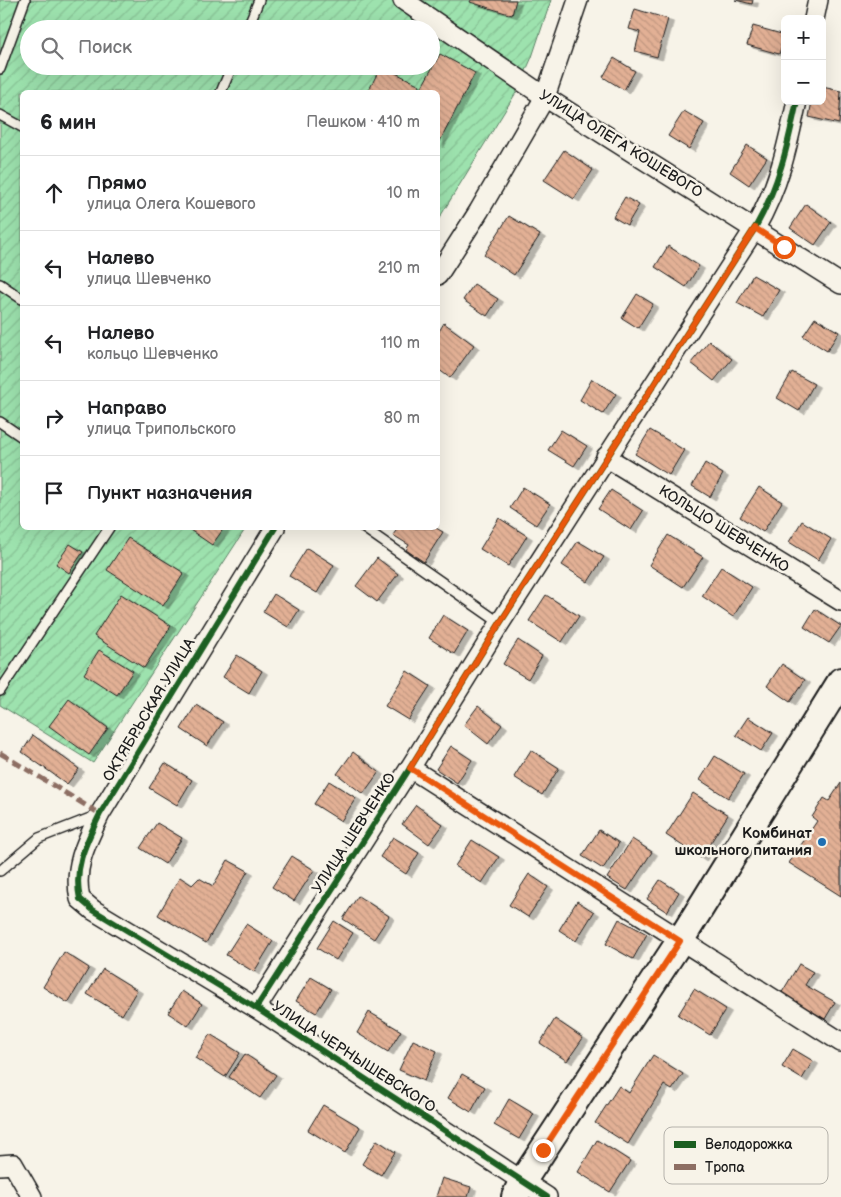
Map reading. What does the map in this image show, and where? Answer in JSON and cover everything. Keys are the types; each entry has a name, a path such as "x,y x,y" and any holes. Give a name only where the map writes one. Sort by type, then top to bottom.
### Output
{"street":[{"name":"УЛИЦА ОЛЕГА КОШЕВОГО","path":"403,0 433,20"},
{"path":"440,272 479,211 545,96 578,0"},
{"path":"815,15 818,0"},
{"name":"УЛИЦА ОЛЕГА КОШЕВОГО","path":"440,25 545,96 841,284"},
{"name":"УЛИЦА ШЕВЧЕНКО","path":"256,1008 606,457 755,228 771,201 784,160 796,105"},
{"name":"КОЛЬЦО ШЕВЧЕНКО","path":"606,457 841,601"},
{"name":"ОКТЯБРЬСКАЯ УЛИЦА","path":"93,910 80,899 78,867 82,850 100,814 274,530"},
{"path":"519,1190 680,941 841,680"},
{"path":"410,768 841,1042"},
{"name":"УЛИЦА ЧЕРНЫШЕВСКОГО","path":"93,910 256,1008 519,1190 547,1197"},
{"path":"0,1165 13,1164 32,1197"}],"lane":[{"path":"0,69 25,0"},
{"path":"251,20 259,0"},
{"path":"222,90 228,75"},
{"path":"0,115 20,126"},
{"path":"0,284 20,298"},
{"path":"0,422 20,436"},
{"path":"0,691 108,530"},
{"path":"367,530 500,623"},
{"path":"0,871 39,838 100,814"}],"green space":[{"path":"0,0 551,0 532,57 517,91 440,217 440,90 20,90 20,530 245,530 93,763 0,705"}],"building":[{"path":"471,0 516,0 512,15 470,2"},
{"path":"735,0 753,0 752,4"},
{"path":"635,9 668,19 657,57 635,51 640,32 629,29"},
{"path":"753,26 781,34 779,54 747,45"},
{"path":"440,54 475,73 440,141 440,90 420,90 428,75 440,75"},
{"path":"614,58 635,71 624,90 603,77"},
{"path":"376,75 399,75 420,85 417,90 369,90"},
{"path":"826,88 841,91 839,124 809,117 811,105 826,105"},
{"path":"684,111 704,123 689,149 668,136"},
{"path":"747,145 767,158 749,185 730,172"},
{"path":"564,150 593,170 574,199 544,180"},
{"path":"625,197 639,205 627,225 613,217"},
{"path":"806,204 831,222 815,245 790,228"},
{"path":"509,216 540,235 514,275 484,255"},
{"path":"668,246 699,266 686,287 655,267"},
{"path":"753,275 779,290 763,317 737,303"},
{"path":"474,284 498,299 487,316 463,300"},
{"path":"637,294 653,304 638,328 622,318"},
{"path":"815,318 839,332 827,351 803,336"},
{"path":"444,323 474,345 450,378 440,370 440,330"},
{"path":"709,341 732,359 714,381 691,363"},
{"path":"792,372 814,384 799,411 777,398"},
{"path":"592,379 616,394 603,414 580,400"},
{"path":"561,430 587,446 574,466 548,450"},
{"path":"650,430 684,450 669,475 635,454"},
{"path":"705,463 723,474 710,497 692,486"},
{"path":"523,487 550,504 536,525 510,508"},
{"path":"759,487 782,502 763,532 740,517"},
{"path":"611,490 643,511 631,530 598,509"},
{"path":"499,518 527,536 508,566 480,549"},
{"path":"802,521 831,539 818,560 789,542"},
{"path":"190,530 223,530 212,545"},
{"path":"397,530 440,530 443,532 424,562 406,550 409,545 393,535"},
{"path":"668,535 703,557 683,587 649,565"},
{"path":"128,538 184,573 163,606 107,570"},
{"path":"578,541 604,557 588,582 562,565"},
{"path":"70,544 83,552 69,573 56,564"},
{"path":"307,548 334,565 317,593 289,576"},
{"path":"377,558 398,574 377,602 356,586"},
{"path":"721,567 752,587 733,617 702,596"},
{"path":"121,594 171,626 144,668 94,636"},
{"path":"274,594 299,610 288,627 263,612"},
{"path":"546,595 579,616 562,642 529,621"},
{"path":"815,609 841,626 829,643 804,627"},
{"path":"443,615 468,631 454,654 429,638"},
{"path":"518,640 542,656 528,679 503,664"},
{"path":"99,650 133,671 117,695 84,674"},
{"path":"237,655 262,671 249,693 223,677"},
{"path":"782,664 805,680 790,702 767,686"},
{"path":"407,671 430,686 408,720 385,706"},
{"path":"69,699 108,728 89,755 49,726"},
{"path":"196,705 223,722 207,746 181,729"},
{"path":"478,706 502,725 488,744 464,725"},
{"path":"748,717 773,733 761,751 736,735"},
{"path":"33,735 79,769 67,784 22,752"},
{"path":"451,746 472,760 457,783 436,769"},
{"path":"531,750 559,768 542,795 514,777"},
{"path":"353,752 379,772 363,794 337,774"},
{"path":"715,756 744,774 728,798 700,780"},
{"path":"165,763 192,780 177,805 149,788"},
{"path":"329,781 356,798 341,821 314,804"},
{"name":"Комбинат школьного питания","path":"841,783 841,896 789,863 817,821 812,817 824,798 829,801"},
{"path":"693,793 728,815 701,858 666,835"},
{"path":"416,805 443,825 429,844 402,824"},
{"path":"157,823 182,838 165,864 140,848"},
{"path":"599,830 619,843 603,869 582,856"},
{"path":"393,837 419,853 406,874 380,857"},
{"path":"632,839 652,852 627,890 607,878"},
{"path":"472,840 499,857 482,883 455,866"},
{"path":"292,856 314,870 294,901 272,887"},
{"path":"228,860 248,871 206,943 158,915 180,877 192,885 199,878 213,886"},
{"path":"529,874 548,887 528,917 509,905"},
{"path":"660,880 679,892 667,912 647,899"},
{"path":"358,896 389,916 374,939 343,919"},
{"path":"577,901 594,912 576,941 559,930"},
{"path":"619,919 647,934 633,959 606,944"},
{"path":"334,921 353,933 336,960 317,948"},
{"path":"246,924 273,941 254,972 226,955"},
{"path":"64,952 89,968 68,1003 43,987"},
{"path":"799,964 813,972 805,985 835,1002 825,1019 781,994"},
{"path":"103,969 137,990 122,1015 87,994"},
{"path":"311,977 331,989 316,1013 296,1001"},
{"path":"694,989 726,1009 710,1035 678,1015"},
{"path":"182,991 202,1004 188,1026 168,1013"},
{"path":"369,1012 401,1031 388,1052 357,1033"},
{"path":"555,1019 583,1038 567,1061 540,1043"},
{"path":"210,1034 240,1053 225,1077 195,1058"},
{"path":"413,1040 437,1051 424,1081 399,1070"},
{"path":"793,1049 813,1061 802,1079 782,1067"},
{"path":"245,1054 276,1075 260,1098 229,1077"},
{"path":"653,1055 683,1074 672,1090 664,1085 628,1144 595,1123 619,1086 629,1093"},
{"path":"462,1074 485,1087 471,1112 448,1098"},
{"path":"509,1099 534,1114 519,1139 494,1125"},
{"path":"323,1105 360,1127 345,1153 308,1130"},
{"path":"377,1140 395,1152 381,1175 362,1164"},
{"path":"597,1140 630,1161 610,1192 578,1172"},
{"path":"442,1178 471,1187 468,1197 436,1197"}],"marked path":[{"path":"0,753 100,814"}],"cycle path":[{"path":"256,1008 410,768 500,623 755,228 776,182 786,151 796,105"},
{"path":"274,530 100,814 82,855 78,876 80,899 93,910 256,1008 547,1197"}],"place":[{"name":"Комбинат школьного питания","path":"822,842"}],"route":[{"path":"543,1150 680,941 410,768 500,623 755,228 784,247"}]}
